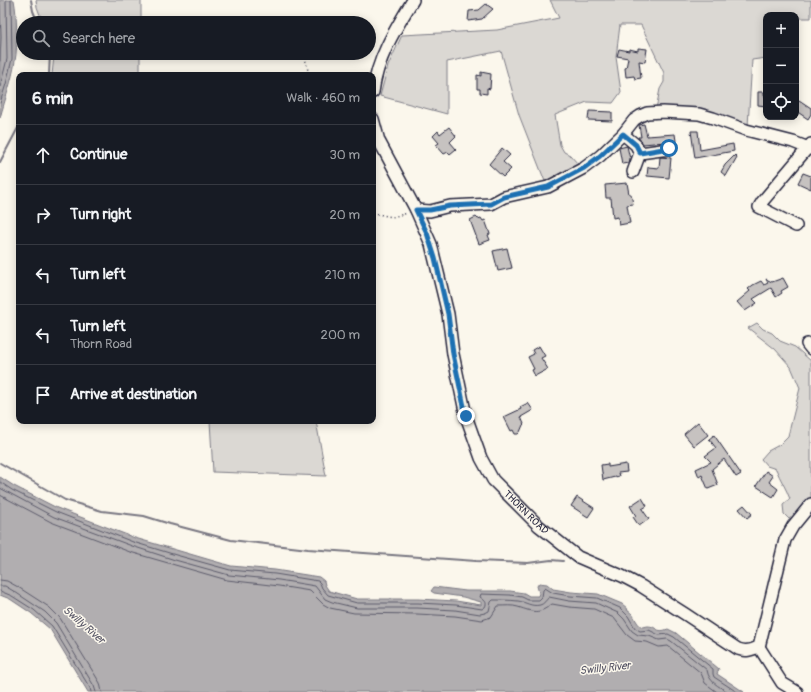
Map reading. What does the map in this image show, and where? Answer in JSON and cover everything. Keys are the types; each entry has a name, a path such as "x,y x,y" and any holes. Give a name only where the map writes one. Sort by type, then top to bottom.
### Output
{"street":[{"path":"376,76 384,51 413,0"},
{"path":"416,210 430,210 450,206 491,204 504,197 548,187 584,168 600,156 623,134 634,120 640,116 647,113 683,112 699,114 746,130 782,138 810,147 759,207 796,226"},
{"name":"THORN ROAD","path":"376,130 379,141 427,233 435,258 448,314 453,354 466,416 481,458 493,480 539,526 578,557 641,586 738,649 744,651 759,647"},
{"path":"623,134 636,145 640,153 633,172"},
{"path":"640,153 669,148"},
{"path":"797,692 782,683 759,647 761,633 785,540 792,526 811,504"}],"path":[{"path":"306,60 308,72"},
{"path":"376,214 392,217 416,210"}],"shaded area":[{"path":"36,0 141,0 141,16 40,16"},
{"path":"550,0 811,0 811,18 799,18 799,12 763,12 763,58 752,60 748,126 656,109 660,89 664,82 664,73 641,25 620,25 616,57 621,92 613,103 587,102 555,115 560,145 564,152 570,155 578,164 546,184 519,115 501,51 447,62 447,114 380,96 388,66 402,35 497,30 559,18"},
{"path":"54,60 140,60 140,72 52,72"},
{"path":"757,323 763,329 772,333 780,341 795,347 811,361 811,499 797,515 789,519 784,514 783,505 790,499 787,491 776,469 767,466 761,459 768,451 779,445 788,436 800,388 791,367 775,349 748,328"},
{"path":"210,424 317,424 326,476 213,472"}],"water":[{"path":"0,0 14,0 16,16 16,55 14,68 0,118"},
{"name":"Swilly River","path":"0,477 14,486 57,508 135,538 231,566 275,570 319,577 324,581 329,591 357,599 418,599 456,601 481,605 481,602 463,597 434,593 431,591 434,587 466,591 510,591 524,593 529,596 538,596 539,593 537,586 539,583 547,584 553,589 598,594 622,604 642,627 651,626 661,631 668,629 676,633 719,669 717,674 744,692 88,692 50,629 31,613 10,599 0,595"}],"building":[{"path":"486,4 493,9 482,19 468,21 469,11 479,10"},
{"path":"638,48 647,49 645,62 639,61 641,78 635,79 634,76 626,77 625,68 628,58 617,56 619,49 638,51"},
{"path":"481,72 491,74 490,89 487,88 487,94 480,93 480,89 477,89 477,75 481,76"},
{"path":"758,92 763,92 763,106 758,105"},
{"path":"799,100 811,108 811,114 808,119 799,113"},
{"path":"589,111 612,112 612,121 588,120"},
{"path":"644,124 647,136 675,134 676,141 643,144 638,137 641,137 639,125"},
{"path":"449,127 456,136 450,142 456,149 450,154 448,152 444,154 436,145 439,143 433,136 438,131 440,134"},
{"path":"691,131 698,131 700,150 733,144 734,151 695,158"},
{"path":"627,146 630,159 629,163 622,164 619,148"},
{"path":"502,148 510,155 503,162 511,169 503,177 489,164"},
{"path":"735,155 737,157 726,176 721,172 725,165"},
{"path":"660,157 671,158 669,178 647,176 648,167 659,168"},
{"path":"803,173 811,176 811,189 798,183"},
{"path":"627,183 633,204 627,205 630,223 619,225 618,217 613,218 611,198 606,198 605,185"},
{"path":"476,217 478,219 481,218 483,221 485,220 490,234 488,235 490,240 479,244 470,220"},
{"path":"507,248 512,268 498,271 493,251"},
{"path":"783,278 788,287 781,291 782,293 776,297 771,288 753,299 757,303 745,311 737,302 750,291 748,289 753,285 761,281 764,285 768,283 766,279 772,282"},
{"path":"539,346 545,356 541,358 548,369 535,376 532,370 534,369 528,357 534,354 532,350"},
{"path":"528,403 533,410 521,417 524,424 520,432 515,434 513,430 511,431 504,417 521,409 520,407"},
{"path":"698,422 708,435 694,446 684,434"},
{"path":"714,435 741,474 736,477 724,459 712,469 718,485 708,489 702,475 699,477 696,469 711,462 705,456 716,448 709,439"},
{"path":"608,464 608,467 626,464 627,472 618,473 619,476 603,480 601,465"},
{"path":"766,471 773,476 769,482 778,489 773,497 756,486"},
{"path":"577,497 594,508 588,517 571,506"},
{"path":"642,498 647,506 642,509 649,519 639,526 633,517 636,516 630,506"},
{"path":"744,505 752,514 747,518 739,509"}],"waterway":[{"path":"31,0 35,16"},
{"path":"49,72 50,60"},
{"path":"0,162 16,132"},
{"path":"0,463 65,500 102,511 144,516 231,540 308,549 476,561 528,563 551,560 563,561"}],"route":[{"path":"466,416 453,354 448,314 435,258 427,233 416,210 430,210 450,206 491,204 504,197 548,187 584,168 600,156 623,134 636,145 640,153 669,148"}]}
